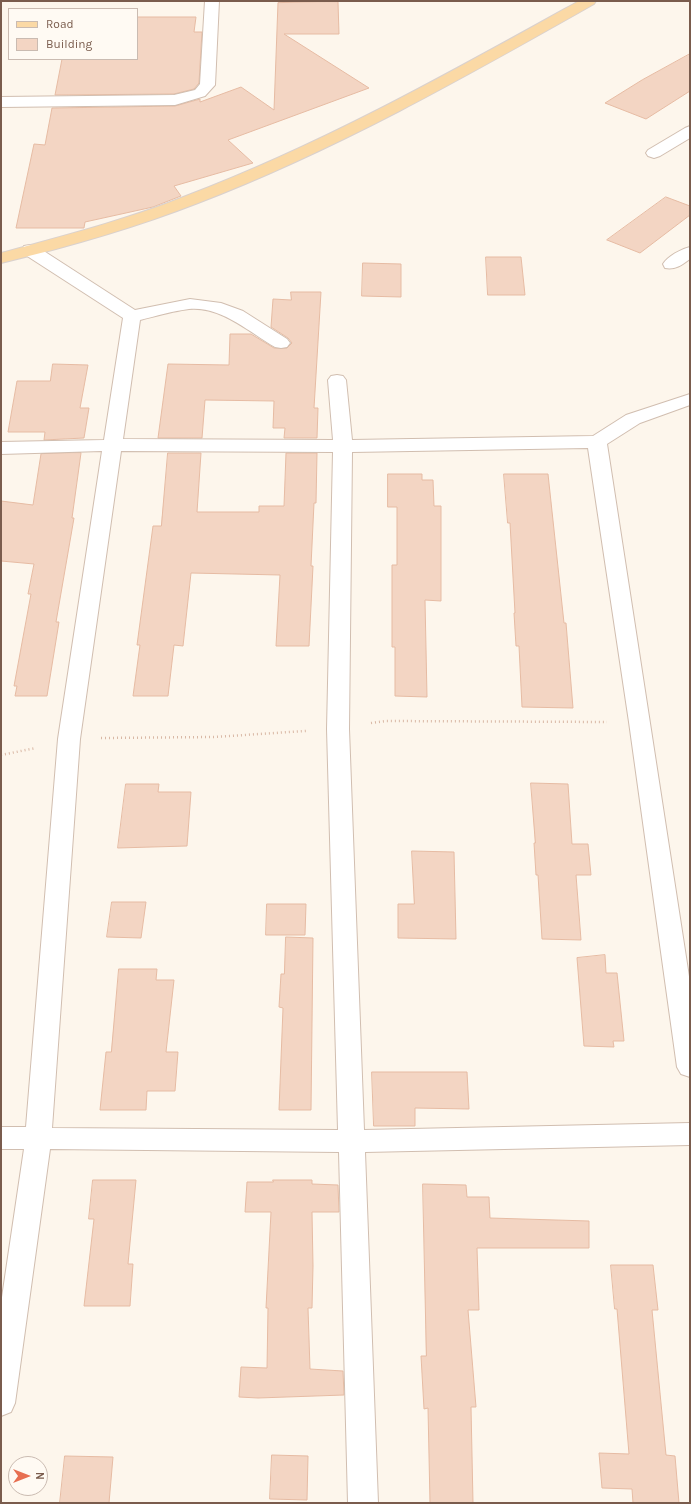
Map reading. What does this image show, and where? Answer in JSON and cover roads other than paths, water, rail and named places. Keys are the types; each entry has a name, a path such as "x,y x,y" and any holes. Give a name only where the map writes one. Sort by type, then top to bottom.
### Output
{"main road":[{"path":"1,258 134,221 216,191 310,151 405,102 589,1"}],"street":[{"path":"1,102 175,100 200,92 207,85 212,1"},
{"path":"654,153 690,131"},
{"path":"30,250 132,316 190,304 222,308 237,315 281,343"},
{"path":"671,264 690,252"},
{"path":"1,1403 38,1140 69,739 132,316"},
{"path":"337,380 343,446 338,729 363,1503"},
{"path":"1,448 112,445 343,446 597,442 633,419 690,399"},
{"path":"597,442 640,722 690,1067"},
{"path":"1,1138 38,1140 352,1141 690,1134"}]}
